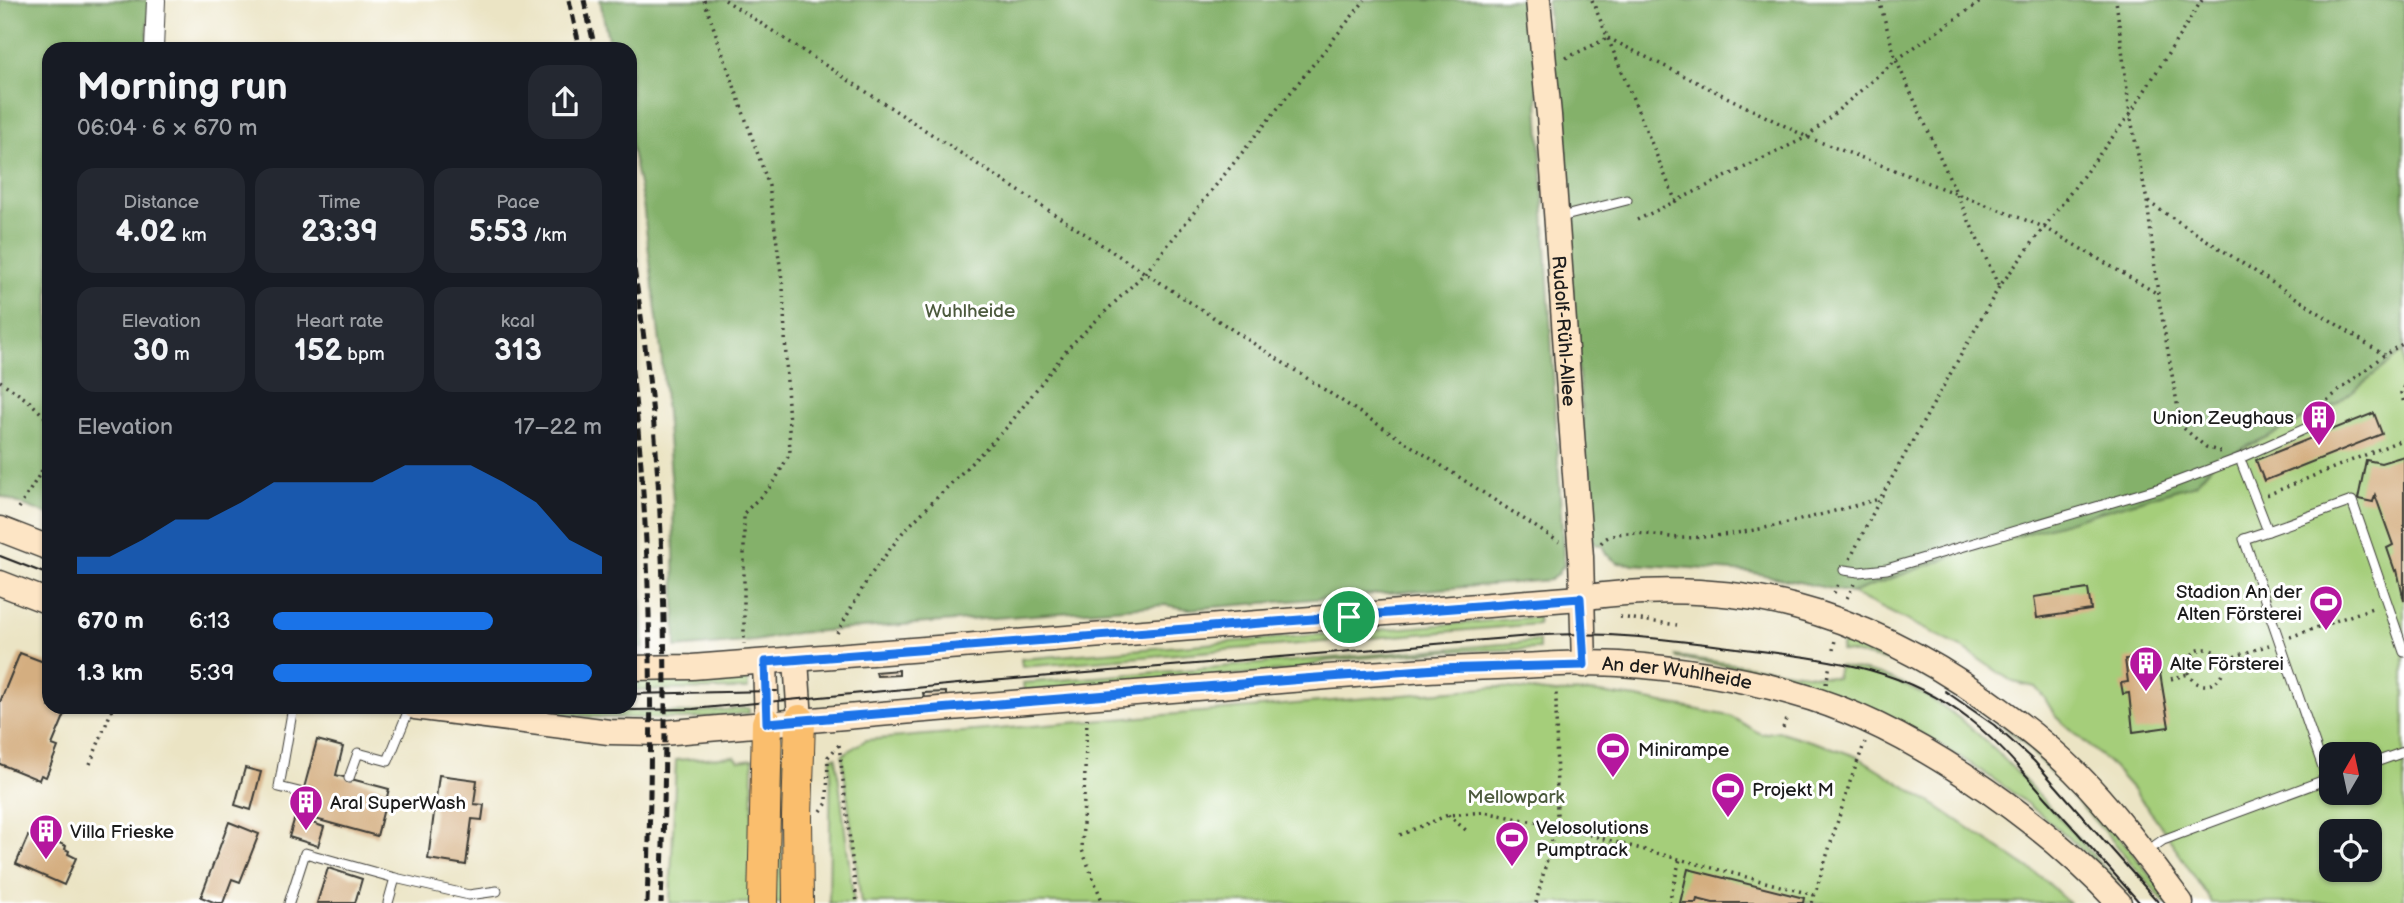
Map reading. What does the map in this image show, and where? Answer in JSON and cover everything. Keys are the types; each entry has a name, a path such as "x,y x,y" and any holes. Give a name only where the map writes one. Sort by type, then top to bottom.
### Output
{"highway":[{"path":"798,903 800,720"},
{"path":"763,903 767,723"}],"main road":[{"name":"Rudolf-Rühl-Allee","path":"1538,0 1590,551 1580,598 1584,665"},
{"path":"0,529 42,545"},
{"path":"2,588 42,600"},
{"path":"637,668 796,660 1580,598 1625,591 1704,591 1773,601 1825,614 1880,636 1954,677 2040,740 2104,803 2181,903"},
{"path":"796,660 800,720"},
{"path":"765,662 767,723"},
{"name":"An der Wuhlheide","path":"469,714 609,732 662,733 1437,669 1616,664 1644,667 1755,684 1804,696 1873,724 1951,766 2010,808 2067,854 2119,903"}],"street":[{"path":"154,42 156,0"}],"lane":[{"path":"1557,218 1627,200"},
{"path":"1844,570 1859,572 1887,569 2160,488 2241,461 2327,419"},
{"path":"2241,461 2268,531"},
{"path":"2319,751 2244,539 2352,501 2404,652"},
{"path":"292,714 279,787 303,793"},
{"path":"349,778 358,753 388,761 407,714"},
{"path":"2382,760 2404,752"},
{"path":"2145,853 2163,840 2319,783"},
{"path":"289,903 305,853 469,895 497,891"},
{"path":"388,903 395,878"}],"path":[{"path":"704,0 769,186 782,287 790,453 773,484 744,513 744,646"},
{"path":"725,0 1146,272 1590,551 1606,537 1619,533 1682,538 1733,534 1783,525 1880,499"},
{"path":"837,633 869,577 903,532 1008,426 1070,346 1146,272 1365,0"},
{"path":"1592,0 1676,202"},
{"path":"1880,0 1896,60 1999,287"},
{"path":"1637,220 1807,137 1896,60 1983,0"},
{"path":"2116,0 2130,114 2147,201 2158,294 2181,426 2206,447 2241,461"},
{"path":"1844,570 1880,499 1999,287 2130,114 2202,0"},
{"path":"1566,58 1608,38"},
{"path":"1608,38 1807,137 2044,227 2158,294"},
{"path":"2147,201 2384,355"},
{"path":"2327,419 2326,402 2384,355 2404,343"},
{"path":"0,381 42,414"},
{"path":"2404,386 2401,393 2404,403"},
{"path":"2256,499 2404,439"},
{"path":"19,508 42,470"},
{"path":"1834,593 1839,581"},
{"path":"2221,661 2387,603"},
{"path":"1620,617 1677,625"},
{"path":"2198,650 2210,650 2219,656 2221,675 2211,683 2198,683 2188,674 2187,663 2198,650"},
{"path":"1825,691 1830,666"},
{"path":"2171,679 2188,674"},
{"path":"1536,903 1558,820 1556,693"},
{"path":"90,764 110,714"},
{"path":"1783,728 1787,716"},
{"path":"1087,719 1082,850 1103,903"},
{"path":"1812,903 1858,757 1873,724"},
{"path":"820,812 827,803 828,757 839,745 857,903"},
{"path":"1400,835 1448,815 1483,812 1555,826 1815,895"},
{"path":"1448,815 1467,831"},
{"path":"1669,903 1680,859"}],"green space":[{"path":"0,0 149,0 147,42 42,42 42,512 0,496"},
{"name":"Wuhlheide","path":"600,0 1528,0 1535,49 1564,567 1550,580 1189,609 1165,605 796,633 755,641 676,648 673,501 661,351 637,175 637,42 609,42"},
{"path":"1547,0 2404,0 2404,351 2336,404 2214,462 2195,484 1964,552 1851,593 1749,572 1618,563 1606,554 1602,545 1594,544 1592,533"},
{"path":"2404,351 2404,903 2212,903 2154,816 2133,790 2109,763 2056,717 2035,687 2013,682 1961,647 1851,593 1964,552 2195,484 2214,462 2336,404"},
{"path":"637,551 644,648 637,648"},
{"path":"1538,617 1538,624 1022,667 1021,659"},
{"path":"1844,633 1866,641 1977,703 2068,775 2173,903 2165,903 2023,742 1985,712 1929,679 1890,661 1841,651"},
{"path":"1539,641 1539,649 1445,651 1326,661 1296,670 1024,691 1023,683"},
{"path":"1676,656 1836,678 1839,666 1874,673 1909,687 1951,712 1970,727 2023,779 2119,885 2046,819 2006,788 1920,733 1828,691 1769,674"},
{"path":"736,674 748,677 748,689 637,690 637,677"},
{"name":"Mellowpark","path":"1499,687 1556,693 1591,692 1730,716 1761,734 1778,731 1858,757 2044,879 2069,903 861,903 842,755 866,740"},
{"path":"749,708 749,713 683,719 567,714 637,714 637,711 688,713"},
{"path":"735,756 739,761 753,759 752,903 670,903 676,760"},
{"path":"775,756 783,756 781,903 771,903"},
{"path":"836,757 854,903 829,903 831,758"}],"building":[{"name":"Union Zeughaus","path":"2374,413 2382,434 2264,481 2256,460"},
{"path":"2404,456 2404,601 2397,570 2395,571 2387,548 2393,545 2375,495 2373,502 2358,499 2366,460 2381,463"},
{"path":"2088,589 2091,610 2037,618 2034,597"},
{"path":"20,653 42,661 42,714 65,714 52,745 58,747 46,777 41,775 39,780 0,764 0,702"},
{"name":"Alte Försterei","path":"2157,655 2169,727 2133,732 2129,693 2123,694 2121,683 2128,682 2125,659"},
{"path":"899,670 899,675 877,676 876,672"},
{"path":"946,692 946,696 924,698 923,693"},
{"path":"317,740 343,747 336,775 389,789 377,836 297,814"},
{"path":"245,768 261,772 251,810 235,805"},
{"path":"439,775 477,780 474,804 484,805 482,820 472,819 466,865 428,859"},
{"name":"Aral SuperWash","path":"295,817 324,827 318,846 289,837"},
{"path":"229,822 259,834 240,882 232,879 223,903 216,903 201,897"},
{"name":"Villa Frieske","path":"28,836 42,842 44,836 66,846 68,854 76,858 64,885 16,864"},
{"path":"328,868 362,879 355,903 317,903"},
{"path":"1688,869 1804,898 1803,903 1713,903 1697,899 1696,903 1680,903"}],"tram line":[{"path":"0,556 42,572"},
{"path":"637,710 693,709 979,682 1544,635 1615,635 1794,655 1855,666 1885,675 1914,686 1970,720 2020,768 2140,903"},
{"path":"637,694 777,691"},
{"path":"1945,691 1994,725 2034,761 2159,903"}],"railway":[{"path":"569,0 578,42"},
{"path":"584,0 593,42"},
{"path":"637,289 656,451 662,564 665,733 661,903"},
{"path":"637,423 649,628 647,903"}],"place":[{"name":"Union Zeughaus","path":"2319,447"},
{"name":"Stadion An der Alten Försterei","path":"2326,632"},
{"name":"Alte Försterei","path":"2146,693"},
{"name":"Minirampe","path":"1613,779"},
{"name":"Projekt M","path":"1728,819"},
{"name":"Aral SuperWash","path":"306,832"},
{"name":"Villa Frieske","path":"46,861"},
{"name":"Velosolutions Pumptrack","path":"1512,868"}],"route":[{"path":"1580,598 1584,665 1437,669 767,723 765,662 1349,617 1580,598"}]}
